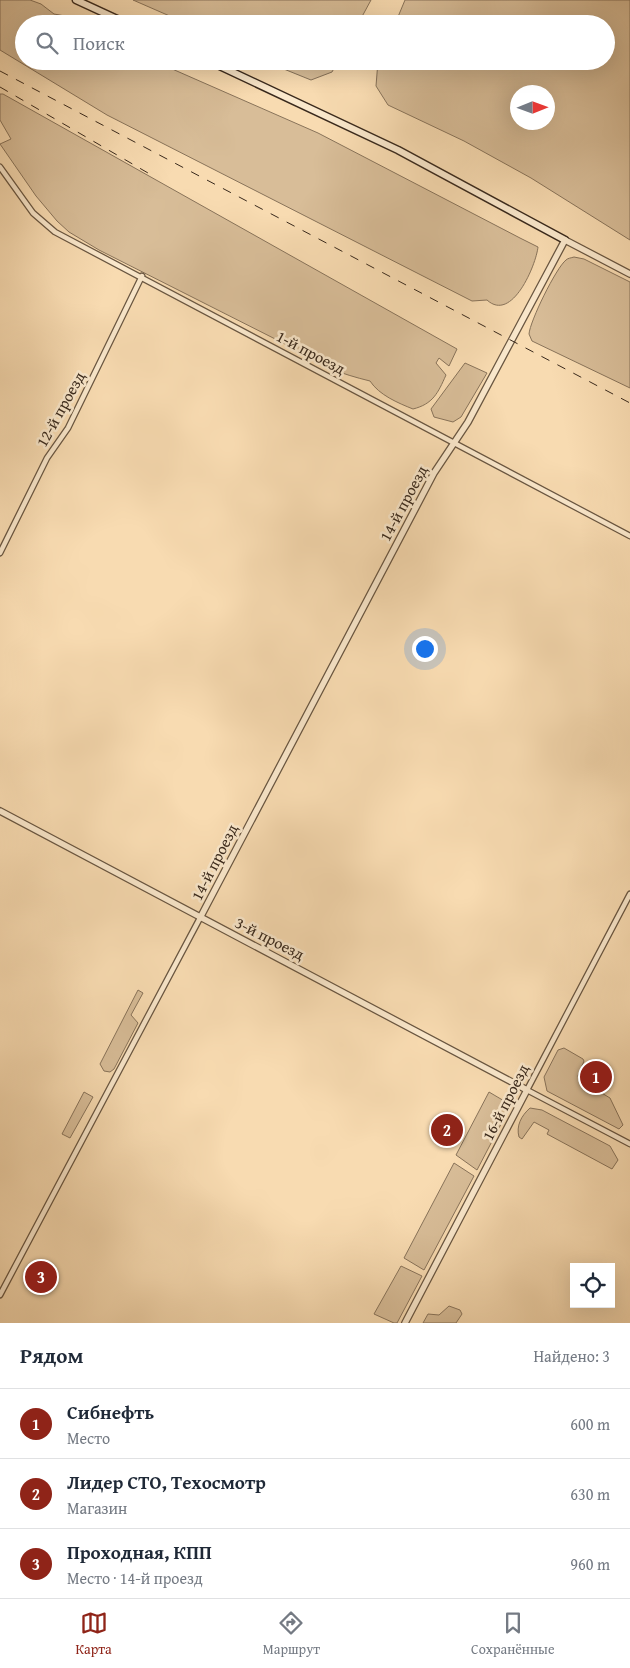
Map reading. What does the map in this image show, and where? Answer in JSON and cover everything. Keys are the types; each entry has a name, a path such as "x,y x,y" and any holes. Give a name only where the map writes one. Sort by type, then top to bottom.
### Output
{"main road":[{"path":"76,0 108,15"},
{"path":"228,70 398,150 565,240"}],"street":[{"name":"1-й проезд","path":"0,167 30,209 46,226 630,536"},
{"path":"565,240 630,274"},
{"name":"14-й проезд","path":"0,1295 434,474 472,414 565,240"},
{"name":"12-й проезд","path":"0,553 48,458 68,428 142,276"},
{"name":"3-й проезд","path":"0,811 527,1090"},
{"name":"16-й проезд","path":"405,1323 630,894"},
{"path":"527,1090 630,1144"}],"shaded area":[{"path":"0,0 30,0 41,4 54,14 60,15 15,15 15,59 0,50"},
{"path":"133,0 371,0 363,15 167,15"},
{"path":"405,0 630,0 630,240 531,178 464,141 388,105 376,86 377,70 615,70 615,15 399,15"},
{"path":"33,70 174,70 318,133 538,247 533,266 521,289 514,298 505,304 496,305 487,300 472,301 107,115"},
{"path":"286,70 333,70 311,80"},
{"path":"0,94 457,349 449,366 439,358 436,363 446,375 434,397 420,407 413,409 401,404 378,390 370,381 320,364 293,348 99,250 69,232 36,196 0,144 11,139 0,120"},
{"path":"574,257 584,259 630,282 630,388 532,341 529,334 530,327 556,273 566,260"},
{"path":"465,363 487,373 461,417 453,422 434,417 431,409"},
{"path":"138,990 143,993 131,1015 138,1023 114,1069 110,1072 104,1071 100,1064"},
{"path":"564,1048 584,1061 578,1076 580,1080 610,1098 623,1125 619,1129 547,1091 544,1077 558,1050"},
{"path":"84,1092 93,1097 70,1138 62,1134"},
{"path":"489,1092 511,1105 477,1170 456,1155"},
{"path":"530,1108 542,1110 610,1146 618,1160 612,1169 547,1134 549,1130 534,1122 522,1139 518,1133 519,1125 524,1114"},
{"path":"454,1163 474,1176 424,1270 404,1258"},
{"path":"401,1266 422,1276 397,1323 394,1323 374,1314"},
{"path":"449,1306 460,1310 462,1314 456,1323 423,1323 428,1314 439,1315"}],"railway":[{"path":"0,71 630,403"},
{"path":"0,87 148,173"}],"place":[{"name":"Сибнефть","path":"596,1077"},
{"name":"Лидер СТО, Техосмотр","path":"447,1130"},
{"name":"Проходная, КПП","path":"41,1277"}]}
